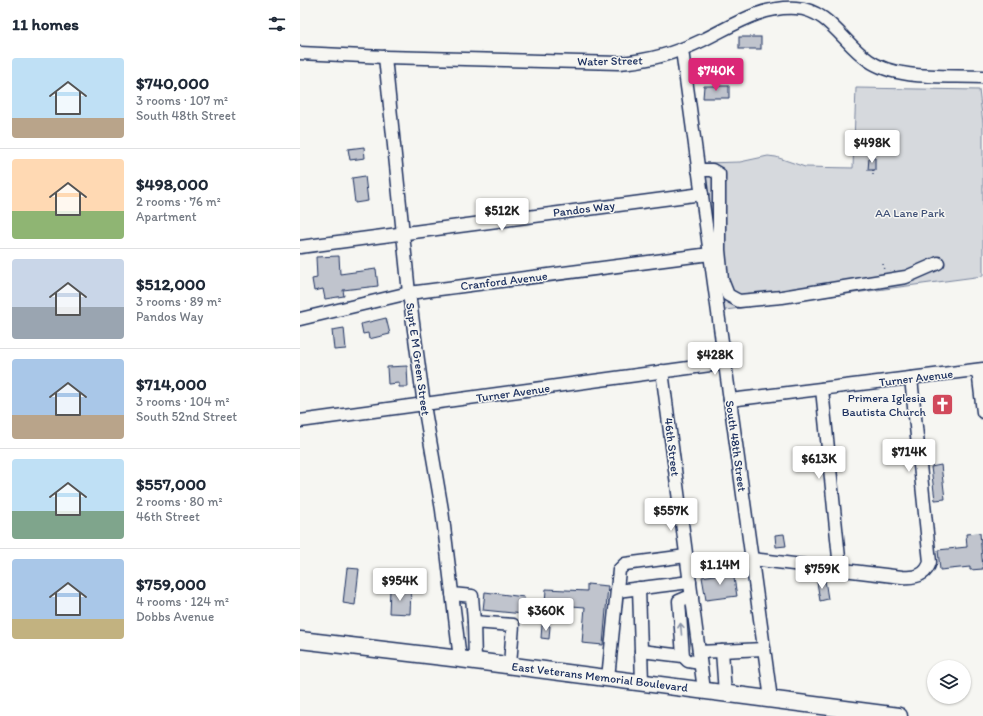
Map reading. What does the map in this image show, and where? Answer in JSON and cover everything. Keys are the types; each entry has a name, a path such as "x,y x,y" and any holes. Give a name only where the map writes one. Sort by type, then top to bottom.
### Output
{"main road":[{"name":"East Veterans Memorial Boulevard","path":"300,640 704,690 771,699 843,712 900,716"}],"street":[{"name":"Water Street","path":"300,53 385,57 619,63 652,59 682,50 751,15 780,8 808,10 830,23 868,60 881,67 905,74 983,77"},
{"name":"South 48th Street","path":"682,50 771,699"},
{"name":"Supt E M Green Street","path":"385,57 402,233 424,405 442,510 452,594 467,660"},
{"path":"698,170 712,170 719,174 721,267 726,291 739,301 759,300 906,277 922,272 938,263"},
{"name":"Pandos Way","path":"300,247 702,194"},
{"name":"Cranford Avenue","path":"300,319 409,293 710,254"},
{"path":"717,303 734,298"},
{"name":"Turner Avenue","path":"300,421 725,363"},
{"path":"981,370 983,412"},
{"name":"Turner Avenue","path":"730,400 981,370"},
{"name":"46th Street","path":"662,371 704,690"},
{"path":"752,559 840,568 902,577 915,577 924,572 930,562 911,378"},
{"path":"822,389 840,568"},
{"path":"608,678 619,570 625,564 686,556"},
{"path":"617,591 690,582"},
{"path":"639,588 642,682"},
{"path":"452,594 472,596 474,622 467,660"},
{"path":"692,597 679,601 684,656 688,661 722,651 764,649"},
{"path":"474,622 513,625 510,665"},
{"path":"641,651 684,656"},
{"path":"722,651 725,693"}],"path":[{"path":"873,170 873,175"}],"green space":[{"name":"AA Lane Park","path":"856,88 979,90 983,123 983,276 718,311 704,163 740,162 768,156 776,157 805,167 853,168"}],"building":[{"path":"739,37 761,37 761,49 739,49"},
{"path":"704,86 729,86 729,98 703,98"},
{"path":"364,147 365,158 350,160 348,149"},
{"path":"869,158 875,158 875,170 868,170"},
{"path":"365,176 368,201 355,203 352,178"},
{"path":"339,256 340,274 376,269 378,286 343,290 344,296 325,299 323,289 314,291 312,279 317,278 316,257"},
{"path":"386,318 390,334 369,339 368,333 363,334 361,324"},
{"path":"344,328 346,349 334,350 332,330"},
{"path":"407,366 408,387 399,387 399,383 388,384 387,367"},
{"path":"941,465 945,499 935,500 931,467"},
{"path":"980,533 983,569 970,570 970,567 940,570 938,550 967,547 966,534"},
{"path":"784,534 786,546 776,547 775,535"},
{"path":"347,568 359,569 355,605 343,603"},
{"path":"733,572 737,596 706,600 702,577"},
{"path":"825,580 828,599 820,601 817,582"},
{"path":"587,584 608,586 603,645 582,643 585,607 545,604 546,589 587,591"},
{"path":"390,589 411,590 410,614 389,613"},
{"path":"485,592 524,597 523,614 483,610"},
{"path":"542,625 550,626 549,639 541,638"}],"place":[{"name":"Primera Iglesia Bautista Church","path":"942,405"}]}
